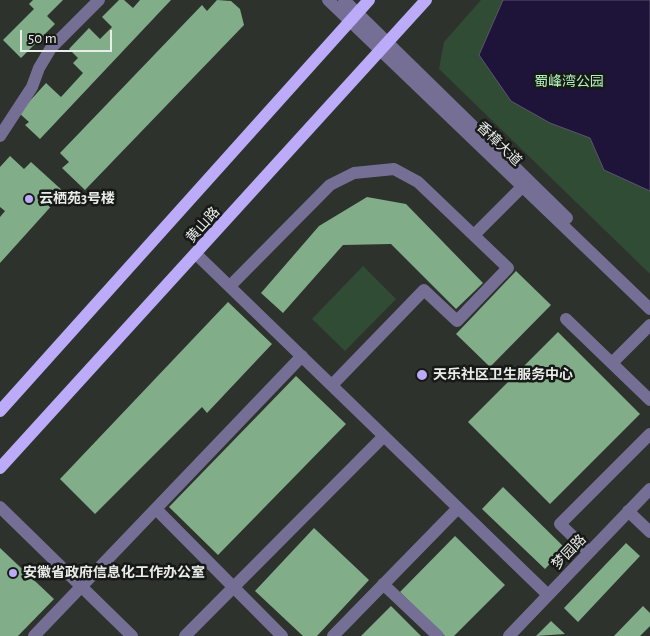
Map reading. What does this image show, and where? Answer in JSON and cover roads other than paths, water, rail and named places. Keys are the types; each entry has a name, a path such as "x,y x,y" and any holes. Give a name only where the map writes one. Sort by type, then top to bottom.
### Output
{"main road":[{"name":"黄山路","path":"0,411 369,0"},
{"name":"黄山路","path":"0,468 426,0"}],"street":[{"path":"0,136 32,87 39,68 50,48 99,0"},
{"name":"香樟大道","path":"328,0 354,17 525,183 650,298"},
{"name":"香樟大道","path":"344,0 354,17"},
{"path":"230,286 330,185 354,173 394,169 418,182 508,268 457,321 424,290 332,386"},
{"path":"474,235 525,183"},
{"name":"香樟大道","path":"525,183 650,309"},
{"path":"196,254 548,595"},
{"path":"566,319 650,400"},
{"path":"612,363 650,324"},
{"path":"34,636 302,356"},
{"path":"589,552 560,524 650,434"},
{"path":"185,636 384,436"},
{"name":"梦园路","path":"509,636 650,489"},
{"path":"0,507 132,636"},
{"path":"333,636 458,508"},
{"path":"156,509 282,636"},
{"path":"628,511 650,532"},
{"path":"383,584 438,636"}],"place":[{"name":"云栖苑3号楼","path":"29,199"},
{"name":"天乐社区卫生服务中心","path":"422,375"},
{"name":"安徽省政府信息化工作办公室","path":"13,573"}],"park label":[{"name":"蜀峰湾公园","path":"569,82"}]}
